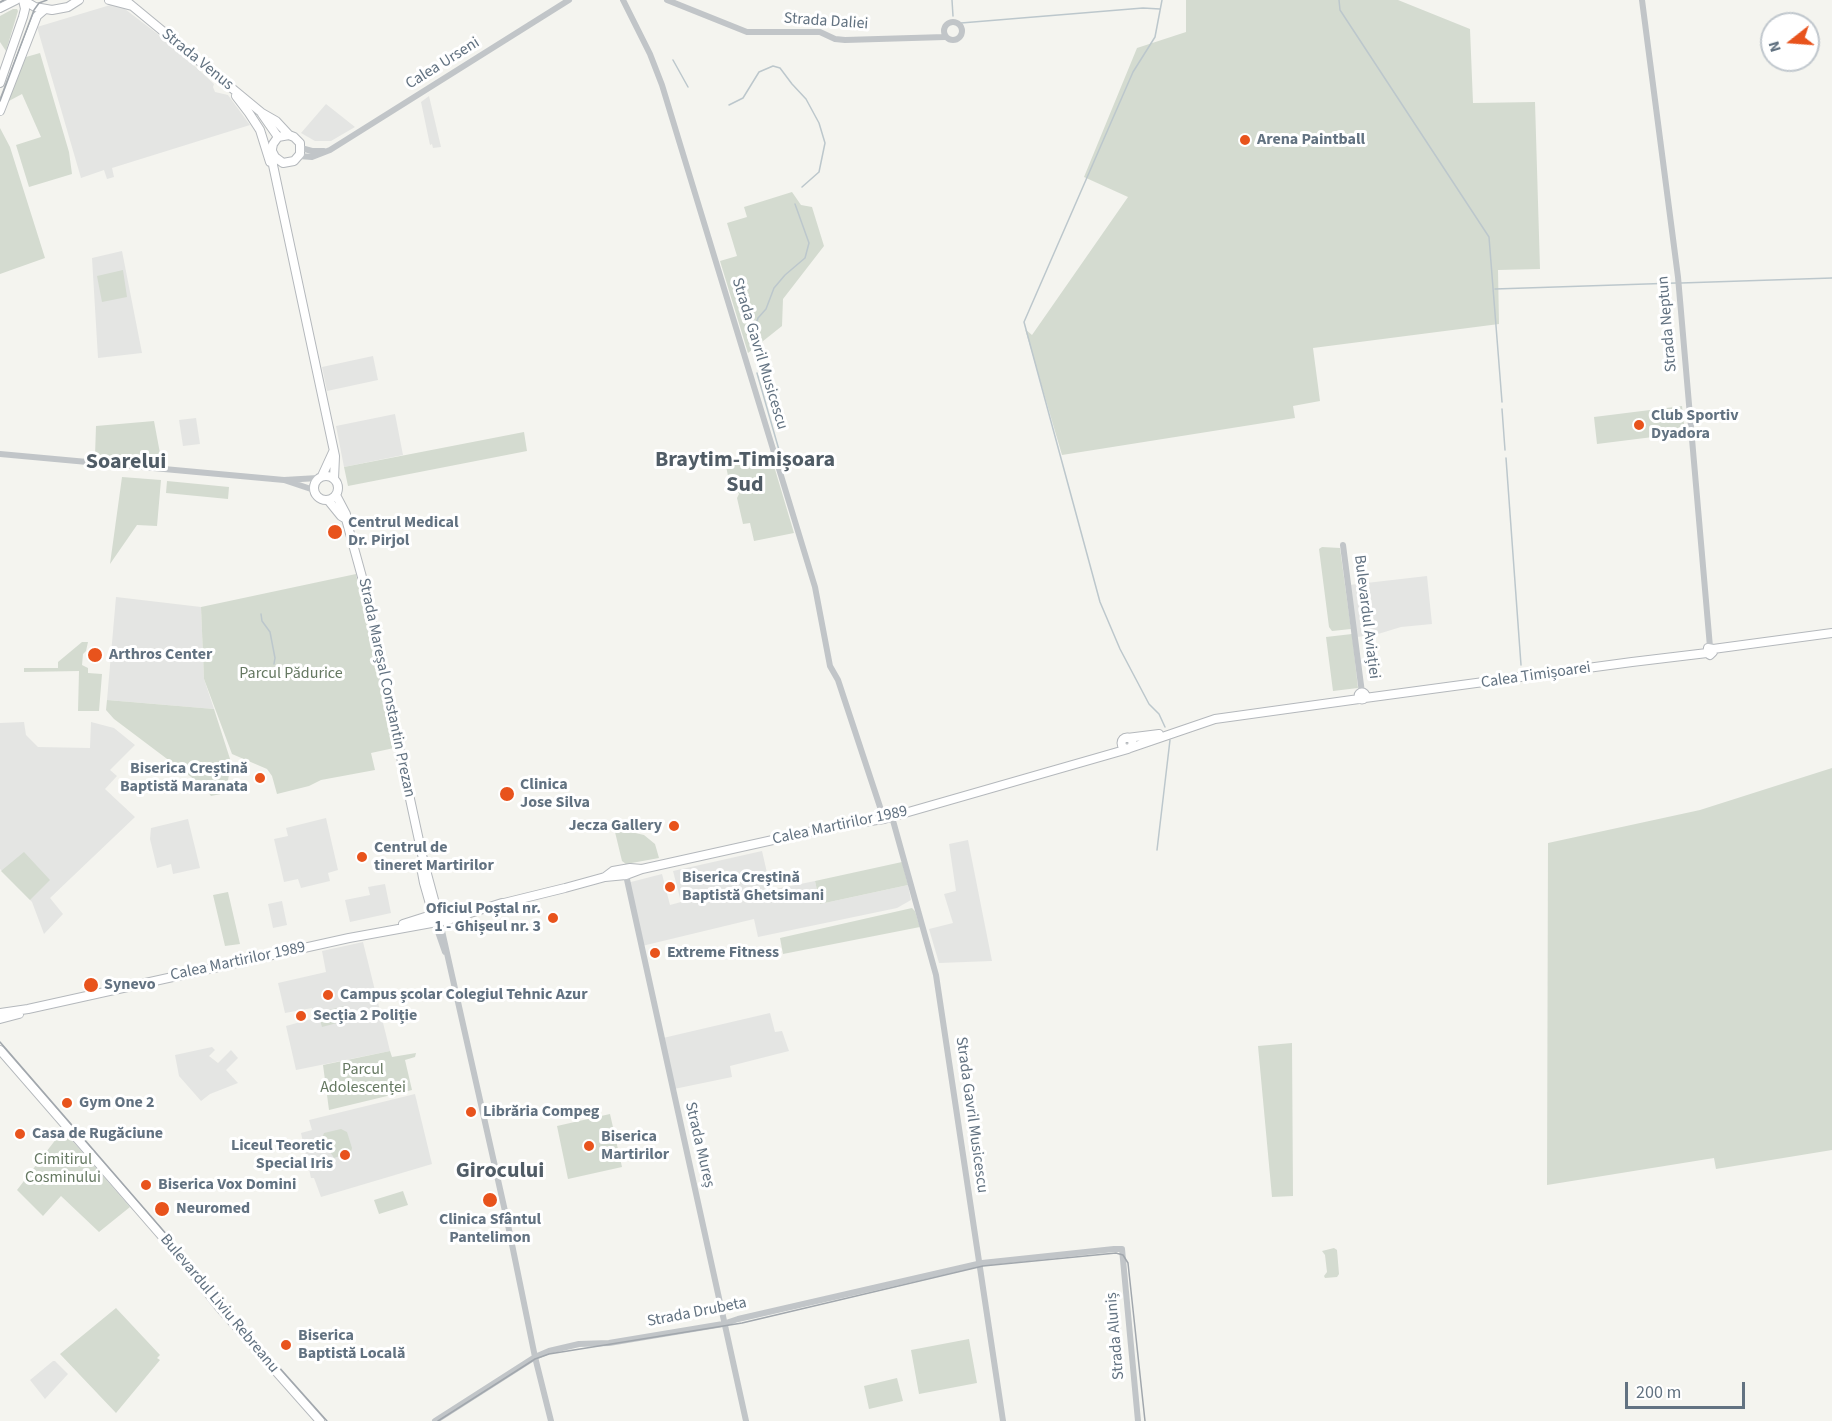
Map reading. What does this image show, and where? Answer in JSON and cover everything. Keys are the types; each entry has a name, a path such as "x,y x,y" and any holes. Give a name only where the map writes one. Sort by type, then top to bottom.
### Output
{"main road":[{"path":"0,8 16,0"},
{"path":"23,0 44,10 64,8 79,0"},
{"path":"0,83 23,17 25,9 23,0"},
{"name":"Strada Venus","path":"109,0 129,3 227,86 262,114 276,121 289,135"},
{"path":"0,111 37,16 44,10"},
{"path":"227,86 249,112 260,130 275,182 335,456 334,479 338,484 336,495 328,500 321,499 314,490 314,484 333,452"},
{"name":"Strada Venus","path":"262,114 278,137"},
{"path":"289,135 297,138 300,152 294,161 284,163 275,182 273,144 278,137 289,135"},
{"path":"273,153 284,163"},
{"path":"320,477 334,479"},
{"name":"Strada Mareșal Constantin Prezan","path":"336,495 346,514 362,577 436,919"},
{"name":"Strada Mareșal Constantin Prezan","path":"328,500 346,519"},
{"name":"Calea Timișoarei","path":"1175,730 1203,718 1230,712 1832,635"},
{"name":"Calea Martirilor 1989","path":"1105,754 1125,739 1175,730"},
{"name":"Calea Martirilor 1989","path":"0,1013 28,1009 379,932 605,877 626,875 642,869 836,826 884,819 1129,748 1175,730"},
{"path":"1125,739 1133,742 1129,748"},
{"name":"Calea Martirilor 1989","path":"605,877 613,871 630,868 642,869"},
{"name":"Calea Martirilor 1989","path":"0,1019 28,1009"},
{"name":"Bulevardul Liviu Rebreanu","path":"0,1050 159,1233 219,1307 320,1421"}],"street":[{"name":"Calea Urseni","path":"300,152 330,150 569,0"},
{"name":"Strada Daliei","path":"667,0 747,32 815,32 838,39 945,36"},
{"name":"Strada Neptun","path":"1642,0 1678,283 1710,650"},
{"name":"Strada Gavril Musicescu","path":"625,2 662,85 815,586 830,666 838,680 884,819"},
{"path":"0,454 284,480 320,477"},
{"path":"284,480 314,490"},
{"name":"Bulevardul Aviației","path":"1343,545 1362,696"},
{"name":"Strada Gavril Musicescu","path":"892,817 936,975 1003,1421"},
{"name":"Strada Mureș","path":"626,875 746,1421"},
{"path":"436,919 447,958 551,1421"},
{"name":"Strada Drubeta","path":"435,1421 535,1357 549,1351 579,1344 609,1343 726,1323 980,1263 1122,1249"},
{"name":"Strada Aluniș","path":"1122,1249 1138,1421"}],"shaded area":[{"path":"117,3 172,45 214,84 215,92 228,95 250,125 112,168 114,177 107,179 104,170 81,178 37,27"},
{"path":"429,96 441,147 433,148 432,144 430,145 421,102"},
{"path":"326,104 355,127 331,141 315,141 301,133"},
{"path":"122,251 142,353 98,358 92,258"},
{"path":"373,356 378,380 327,391 322,367"},
{"path":"395,414 403,455 344,467 336,426"},
{"path":"196,418 200,444 183,446 179,420"},
{"path":"1427,576 1432,624 1401,627 1357,637 1349,585"},
{"path":"116,597 201,607 204,679 214,709 107,700"},
{"path":"24,722 26,735 38,747 90,748 91,722 114,728 135,745 110,770 117,776 105,789 135,817 50,898 63,914 44,934 32,902 0,869 0,723"},
{"path":"326,818 338,870 328,873 330,881 301,888 298,879 284,882 274,839 288,836 286,828"},
{"path":"188,819 200,868 173,874 171,864 157,868 150,839 151,828"},
{"path":"968,840 992,961 939,963 929,929 953,923 944,894 956,891 949,844"},
{"path":"762,851 771,890 815,881 820,904 908,885 911,900 897,908 758,937 754,919 642,946 627,883 662,874 670,905 681,902 673,871"},
{"path":"385,884 391,913 350,922 345,900 370,895 368,887"},
{"path":"282,901 287,925 273,928 268,904"},
{"name":"Campus școlar Colegiul Tehnic Azur","path":"363,942 390,1051 296,1070 286,1026 315,1018 312,1008 285,1013 278,983 326,972 322,951"},
{"path":"770,1013 775,1032 782,1031 789,1051 730,1066 732,1077 674,1089 663,1038"},
{"path":"212,1047 215,1050 209,1056 218,1063 231,1050 238,1058 226,1070 238,1083 210,1094 201,1101 179,1076 175,1055"},
{"name":"Liceul Teoretic Special Iris","path":"415,1094 432,1164 321,1197 314,1178 311,1178 301,1133 312,1130 309,1120"},
{"path":"53,1361 68,1374 45,1399 30,1380"}],"green space":[{"path":"1186,0 1398,0 1470,29 1473,103 1535,102 1540,269 1498,270 1499,324 1313,348 1320,401 1293,406 1295,418 1062,455 1025,329 1032,335 1128,197 1084,177 1137,48 1186,32"},
{"path":"13,9 18,11 6,51 0,42 0,16"},
{"path":"40,53 69,152 72,174 29,187 16,145 41,137 22,94 7,102 26,57"},
{"path":"0,128 10,147 45,258 0,274"},
{"path":"792,192 801,205 812,207 824,246 783,299 782,326 748,353 720,261 737,256 727,223 747,217 744,207"},
{"path":"123,270 127,297 102,302 97,276"},
{"name":"Club Sportiv Dyadora","path":"1682,406 1685,433 1597,444 1594,417"},
{"path":"154,421 162,464 95,456 96,426"},
{"path":"524,432 527,451 348,486 344,467"},
{"path":"771,456 794,533 754,541 750,523 743,524 737,498 739,494 737,490 731,491 726,466"},
{"path":"122,477 161,480 157,526 137,525 110,564"},
{"path":"167,481 229,487 228,499 166,493"},
{"path":"1322,547 1340,548 1351,629 1332,631 1329,627 1319,549"},
{"name":"Parcul Pădurice","path":"356,574 394,748 371,753 375,770 321,780 309,786 277,794 272,776 267,769 232,754 204,679 201,607"},
{"path":"1352,634 1358,688 1333,691 1326,637"},
{"path":"82,642 88,642 83,654 82,665 88,668 88,673 102,674 99,711 78,711 79,671 24,672 24,668 58,668 58,662"},
{"path":"107,700 214,709 231,762 226,793 211,796 203,786 114,719 106,710"},
{"path":"1832,768 1832,1150 1716,1169 1714,1158 1547,1185 1548,843 1700,810"},
{"path":"618,829 644,835 655,844 659,858 626,864 622,861 615,832"},
{"path":"24,852 50,880 30,900 1,871"},
{"path":"902,862 908,885 820,904 815,881"},
{"path":"228,892 240,944 225,946 213,895"},
{"path":"912,908 920,927 783,954 780,938"},
{"path":"344,1006 348,1020 322,1027 318,1013"},
{"path":"1292,1043 1293,1196 1272,1197 1258,1046"},
{"name":"Parcul Adolescenței","path":"390,1051 392,1057 416,1053 415,1057 405,1060 412,1090 329,1110 323,1065"},
{"path":"610,1114 622,1167 568,1179 557,1126"},
{"path":"341,1129 347,1132 352,1148 351,1152 334,1158 329,1150 323,1148 321,1141 324,1133"},
{"name":"Cimitirul Cosminului","path":"63,1130 130,1207 99,1232 61,1196 43,1216 17,1190"},
{"path":"403,1191 408,1205 379,1214 374,1200"},
{"path":"1334,1248 1337,1250 1339,1274 1337,1277 1325,1278 1327,1272 1325,1255 1322,1251"},
{"path":"116,1308 160,1355 157,1358 160,1360 116,1413 60,1354"},
{"path":"969,1339 977,1383 919,1394 911,1350"},
{"path":"897,1378 903,1401 869,1409 864,1386"}],"waterway":[{"path":"952,0 953,16"},
{"path":"1162,0 1155,37 1133,72 1024,322 1100,602 1120,649 1149,704 1159,714 1165,727"},
{"path":"1339,0 1340,10 1489,237 1502,402"},
{"path":"961,23 1143,8 1160,9"},
{"path":"673,60 688,87"},
{"path":"729,105 743,98 759,72 773,66 780,68 806,99 819,123 825,143 819,172 802,187"},
{"path":"751,348 758,318 766,309 774,288 805,258 809,243 795,204"},
{"path":"1681,283 1832,278"},
{"path":"1495,289 1676,283"},
{"path":"757,373 779,450"},
{"path":"1502,409 1505,450"},
{"path":"1506,458 1521,665"},
{"path":"261,614 262,621 270,632 274,664"},
{"path":"1157,850 1170,740"}],"tram line":[{"path":"0,2 4,0"},
{"path":"0,101 34,10 39,3 47,0"},
{"path":"0,1042 213,1288 228,1310 327,1421"},
{"path":"438,1421 535,1359 549,1354 742,1323 983,1266 1116,1253 1123,1255 1128,1263 1145,1421"}],"place":[{"name":"Arena Paintball","path":"1245,140"},
{"name":"Club Sportiv Dyadora","path":"1639,425"},
{"name":"Centrul Medical Dr. Pirjol","path":"335,532"},
{"name":"Arthros Center","path":"95,655"},
{"name":"Biserica Creștină Baptistă Maranata","path":"260,778"},
{"name":"Clinica Jose Silva","path":"507,794"},
{"name":"Jecza Gallery","path":"674,826"},
{"name":"Centrul de tineret Martirilor","path":"362,857"},
{"name":"Biserica Creștină Baptistă Ghetsimani","path":"670,887"},
{"name":"Oficiul Poștal nr. 1 - Ghișeul nr. 3","path":"553,918"},
{"name":"Extreme Fitness","path":"655,953"},
{"name":"Synevo","path":"91,985"},
{"name":"Campus școlar Colegiul Tehnic Azur","path":"328,995"},
{"name":"Secția 2 Poliție","path":"301,1016"},
{"name":"Gym One 2","path":"67,1103"},
{"name":"Librăria Compeg","path":"471,1112"},
{"name":"Casa de Rugăciune","path":"20,1134"},
{"name":"Biserica Martirilor","path":"589,1146"},
{"name":"Liceul Teoretic Special Iris","path":"345,1155"},
{"name":"Biserica Vox Domini","path":"146,1185"},
{"name":"Clinica Sfântul Pantelimon","path":"490,1200"},
{"name":"Neuromed","path":"162,1209"},
{"name":"Biserica Baptistă Locală","path":"286,1345"}],"district":[{"name":"Soarelui","path":"126,463"},
{"name":"Braytim-Timișoara Sud","path":"745,474"},
{"name":"Girocului","path":"500,1172"}]}
